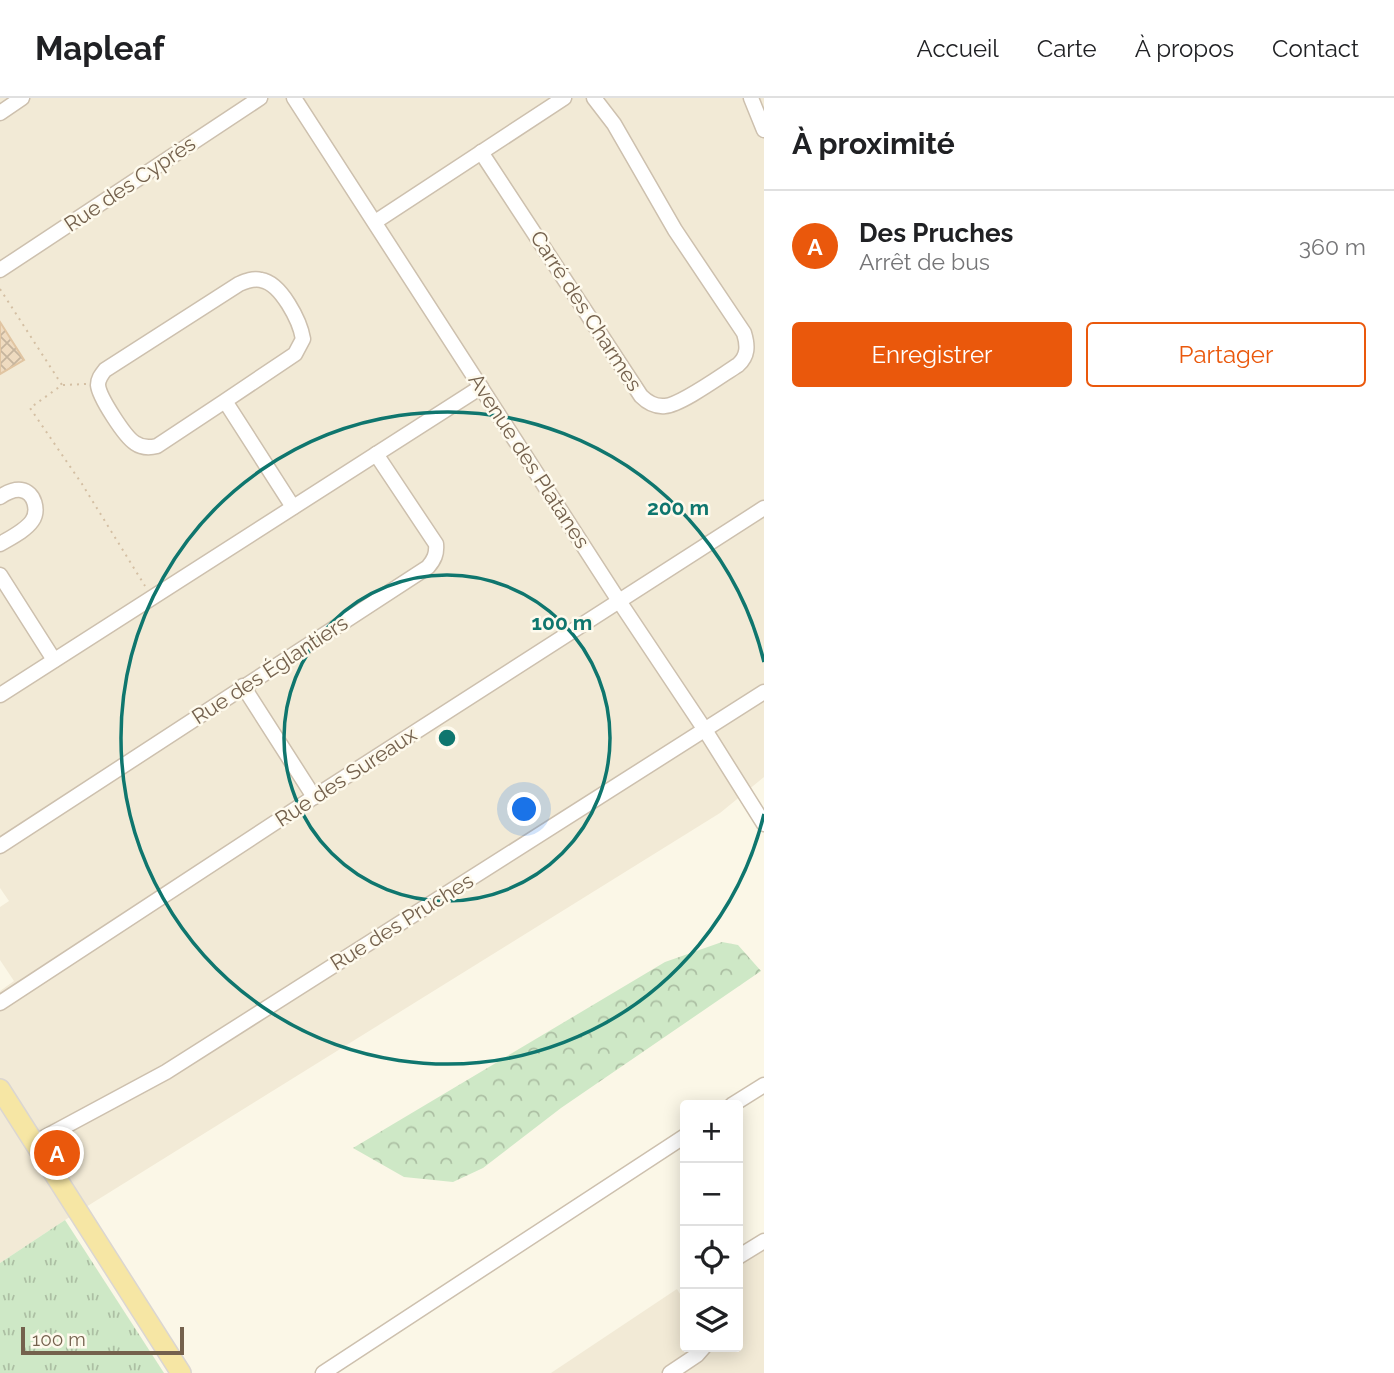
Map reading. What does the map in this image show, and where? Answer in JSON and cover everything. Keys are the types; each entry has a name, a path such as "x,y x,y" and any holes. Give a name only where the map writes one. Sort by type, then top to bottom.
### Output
{"main road":[{"path":"1,1093 181,1373"}],"street":[{"path":"0,113 22,98"},
{"name":"Rue des Cyprès","path":"0,270 260,98"},
{"name":"Avenue des Platanes","path":"294,98 764,824"},
{"path":"375,222 564,98"},
{"name":"Carré des Charmes","path":"481,152 641,396 656,406 676,404 738,366 747,351 747,341 676,230 614,124 594,98"},
{"path":"751,98 764,130"},
{"path":"259,279 269,282 277,288 298,321 303,339 295,354 225,401 157,446 141,446 129,439 100,394 98,383 105,370 239,284 259,279"},
{"path":"0,695 481,387"},
{"path":"225,401 293,507"},
{"name":"Rue des Églantiers","path":"0,846 428,567 437,551 433,538 376,454"},
{"path":"0,497 19,489 28,492 34,500 36,510 28,526 0,544"},
{"name":"Rue des Sureaux","path":"0,1003 314,797 764,509"},
{"path":"0,575 54,660"},
{"path":"243,686 314,797"},
{"name":"Rue des Pruches","path":"34,1143 166,1072 764,692"},
{"path":"740,1100 764,1084"},
{"path":"323,1373 680,1139"},
{"path":"743,1254 764,1241"},
{"path":"670,1373 700,1352"}],"path":[{"path":"0,289 62,385"},
{"path":"98,383 62,385 30,408 82,484 152,597"}],"shaded area":[{"path":"0,98 764,98 764,777 720,813 0,1263 0,991 14,981 0,960 0,907 9,901 0,888"},
{"path":"764,1241 764,1373 551,1373 677,1289 680,1294 680,1352 743,1352 743,1254"}],"green space":[{"path":"722,942 738,945 761,971 561,1108 483,1168 453,1182 404,1177 353,1148 665,962"},
{"path":"65,1220 164,1373 0,1373 0,1263"}],"building":[{"path":"0,322 24,360 0,374"}],"place":[{"name":"Des Pruches","path":"57,1153"}]}
